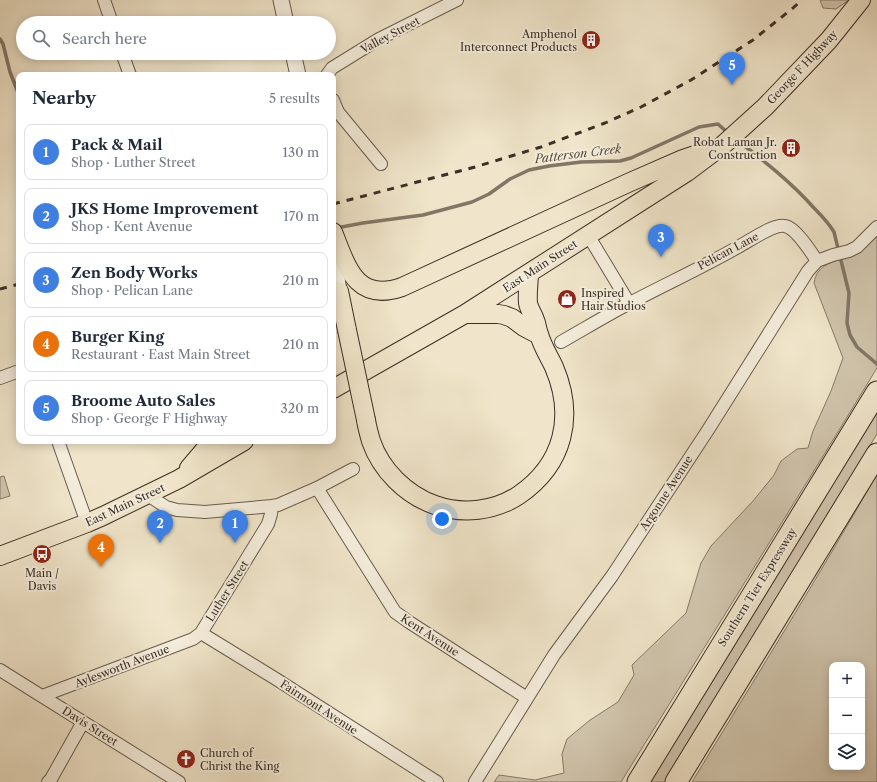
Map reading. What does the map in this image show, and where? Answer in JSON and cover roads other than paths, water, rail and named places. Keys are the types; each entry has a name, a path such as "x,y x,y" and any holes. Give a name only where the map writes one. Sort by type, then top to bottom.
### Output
{"highway":[{"name":"Southern Tier Expressway","path":"638,782 877,392"},
{"path":"676,782 877,454"}],"main road":[{"name":"George F Highway","path":"739,130 765,107 828,40 862,0"},
{"name":"East Main Street","path":"336,387 465,314 530,273 588,234 687,172 723,145 739,130"},
{"path":"337,258 357,281 373,291 392,290 402,287 662,168 723,145"},
{"path":"336,296 347,330 371,441 388,471 402,486 420,499 451,509 475,510 490,508 503,503 517,496 537,481 555,457 562,439 565,416 562,389 554,367 539,335 528,304 530,273"},
{"path":"465,314 504,315 512,318 524,327 539,335"},
{"path":"179,479 209,444"},
{"name":"East Main Street","path":"0,556 87,523 179,479 239,444"}],"street":[{"path":"104,0 110,16"},
{"path":"280,0 284,16"},
{"name":"Valley Street","path":"329,72 332,68 379,39 456,0"},
{"path":"125,60 129,72"},
{"path":"295,60 297,72"},
{"path":"336,107 338,112 381,164"},
{"name":"Pelican Lane","path":"561,342 629,303 779,226 784,225 798,235 817,261"},
{"path":"817,261 857,247 877,227"},
{"path":"588,234 629,303"},
{"path":"336,296 337,258"},
{"name":"Argonne Avenue","path":"475,782 554,655 612,576 708,430 808,271 817,261"},
{"path":"0,378 16,372"},
{"path":"59,444 87,523"},
{"path":"148,494 166,507 177,510 205,512 272,506 278,505 317,488 353,469"},
{"name":"Kent Avenue","path":"317,488 395,612 527,698"},
{"name":"Luther Street","path":"201,633 268,524 272,506"},
{"name":"Aylesworth Avenue","path":"42,696 193,639 201,633"},
{"name":"Fairmont Avenue","path":"201,633 437,782"},
{"name":"Davis Street","path":"0,670 179,782"},
{"path":"48,782 83,722"}],"waterway":[{"name":"Patterson Creek","path":"0,39 3,44 10,72 16,87"},
{"name":"Patterson Creek","path":"336,228 423,215 472,202 489,194 510,179 529,170 581,162 620,161 631,158 699,127 718,124 729,134"},
{"name":"Patterson Creek","path":"737,140 796,189 834,232 849,293 847,323 850,335 857,347 877,364"}],"railway":[{"path":"336,203 475,167 541,147 605,123 641,107 691,80 753,40 802,0"},
{"path":"0,289 16,285"}],"place":[{"name":"Amphenol Interconnect Products","path":"591,40"},
{"name":"Broome Auto Sales","path":"732,85"},
{"name":"Robat Laman Jr. Construction","path":"791,148"},
{"name":"Zen Body Works","path":"661,257"},
{"name":"Inspired Hair Studios","path":"567,299"},
{"name":"JKS Home Improvement","path":"160,543"},
{"name":"Pack & Mail","path":"235,543"},
{"name":"Main / Davis","path":"42,554"},
{"name":"Burger King","path":"101,567"},
{"name":"Church of Christ the King","path":"186,759"}]}
